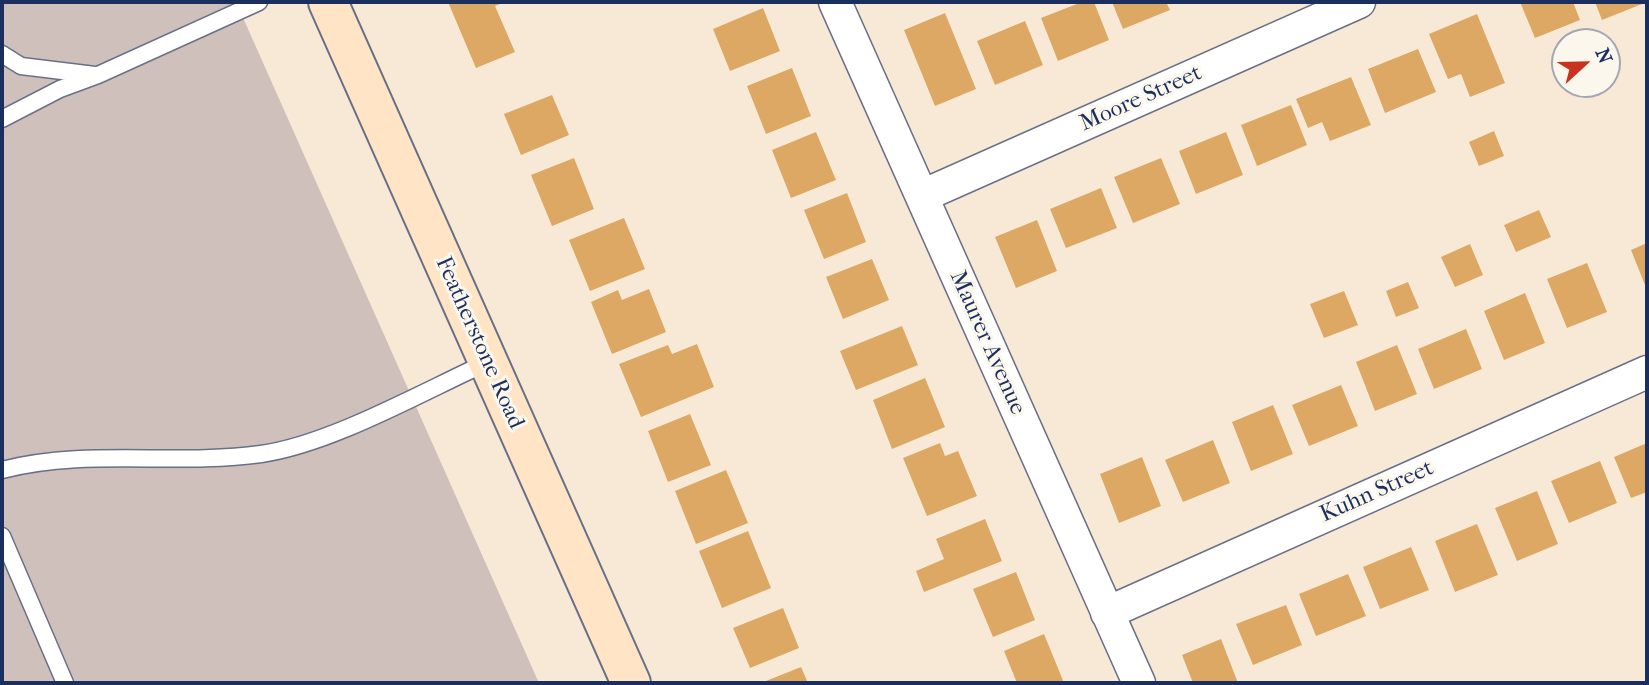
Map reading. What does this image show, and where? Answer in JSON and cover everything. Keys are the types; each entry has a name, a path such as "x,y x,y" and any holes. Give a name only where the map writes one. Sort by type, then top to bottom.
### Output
{"street":[{"name":"Featherstone Road","path":"328,2 631,683"},
{"name":"Maurer Avenue","path":"835,2 1139,683"},
{"name":"Moore Street","path":"922,196 1359,2"},
{"name":"Kuhn Street","path":"1107,612 1647,372"}],"lane":[{"path":"2,119 60,89 98,75 259,2"},
{"path":"2,54 21,66 98,75"},
{"path":"2,470 61,458 219,457 286,449 340,429 488,362"},
{"path":"2,536 65,683"}],"shaded area":[{"path":"2,2 236,2 539,683 2,683"}],"building":[{"path":"448,2 505,2 495,6 515,52 476,68"},
{"path":"1082,2 1094,2 1109,40 1058,61 1041,18"},
{"path":"1112,2 1166,2 1170,10 1123,29"},
{"path":"1520,2 1573,2 1580,20 1560,28 1551,28 1551,32 1535,38"},
{"path":"1595,2 1647,2 1602,20"},
{"path":"763,8 780,51 730,71 713,29"},
{"path":"945,13 976,89 935,106 904,30"},
{"path":"1477,14 1505,83 1470,97 1461,74 1448,79 1429,34"},
{"path":"1025,21 1043,65 995,85 977,41"},
{"path":"1418,49 1436,92 1385,113 1368,69"},
{"path":"792,68 811,116 766,134 747,86"},
{"path":"1351,77 1371,125 1330,141 1322,122 1308,128 1296,99"},
{"path":"552,95 569,135 521,155 504,114"},
{"path":"1291,105 1307,145 1257,166 1241,125"},
{"path":"1494,131 1504,156 1479,166 1469,142"},
{"path":"816,132 836,180 791,198 772,150"},
{"path":"1226,132 1243,175 1196,194 1179,151"},
{"path":"574,158 594,209 552,226 531,175"},
{"path":"1161,158 1180,204 1133,223 1114,177"},
{"path":"1101,188 1117,228 1066,248 1050,209"},
{"path":"847,193 866,242 824,259 804,210"},
{"path":"1539,210 1551,237 1516,252 1504,225"},
{"path":"624,218 645,269 590,291 569,240"},
{"path":"1037,220 1057,271 1016,288 995,237"},
{"path":"1647,243 1647,290 1631,250"},
{"path":"1470,244 1483,275 1455,287 1441,257"},
{"path":"872,259 889,300 843,319 826,277"},
{"path":"1587,263 1607,312 1567,328 1547,279"},
{"path":"1408,282 1419,308 1396,317 1386,291"},
{"path":"649,289 666,332 612,354 591,302 618,290 622,300"},
{"path":"1344,291 1358,325 1324,338 1310,304"},
{"path":"1525,293 1545,343 1504,360 1484,311"},
{"path":"902,326 918,365 856,390 840,351"},
{"path":"1466,329 1482,369 1434,389 1418,349"},
{"path":"697,344 714,387 641,417 619,364 668,345 672,354"},
{"path":"1397,345 1417,394 1375,411 1356,362"},
{"path":"925,378 945,427 892,449 873,400"},
{"path":"1341,385 1358,426 1309,446 1292,405"},
{"path":"1273,405 1293,454 1251,471 1232,422"},
{"path":"690,414 711,465 668,482 648,431"},
{"path":"1213,440 1230,483 1183,502 1165,460"},
{"path":"940,443 945,456 958,451 977,496 927,516 903,458"},
{"path":"1647,443 1647,492 1631,498 1614,457"},
{"path":"1142,457 1161,506 1119,523 1100,474"},
{"path":"1600,461 1617,503 1569,523 1551,481"},
{"path":"726,470 748,523 696,544 675,491"},
{"path":"1537,491 1558,544 1517,561 1495,508"},
{"path":"985,519 1002,561 924,592 916,571 944,559 936,539"},
{"path":"1477,524 1498,575 1455,592 1435,541"},
{"path":"748,531 771,588 722,608 699,551"},
{"path":"1411,547 1429,590 1380,609 1363,567"},
{"path":"1016,572 1035,620 993,637 973,589"},
{"path":"1348,574 1366,616 1316,636 1299,594"},
{"path":"1286,605 1302,645 1253,665 1236,624"},
{"path":"783,608 799,648 750,668 733,628"},
{"path":"1044,634 1064,683 1017,683 1004,651"},
{"path":"1221,639 1238,683 1193,683 1182,655"},
{"path":"801,667 808,683 761,683"}]}
